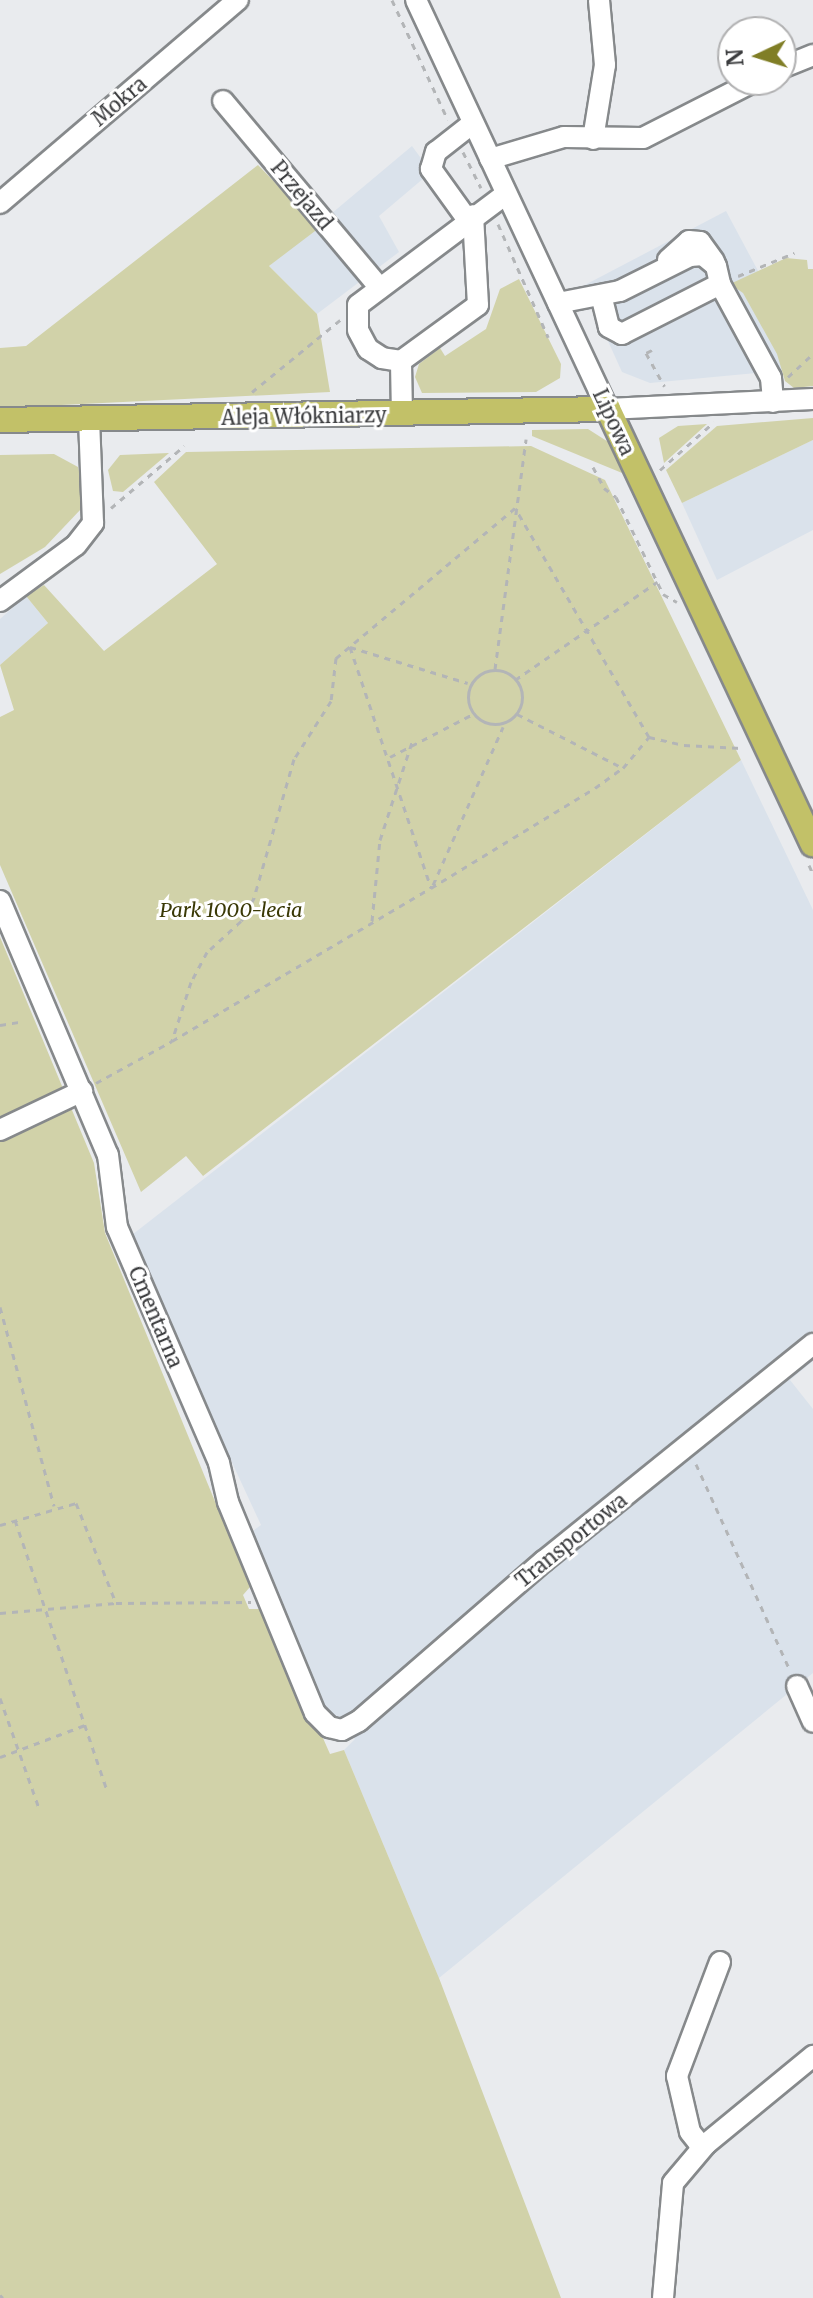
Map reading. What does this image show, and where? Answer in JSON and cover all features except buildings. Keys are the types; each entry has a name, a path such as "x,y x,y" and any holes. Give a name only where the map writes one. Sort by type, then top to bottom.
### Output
{"main road":[{"name":"Aleja Włókniarzy","path":"0,420 608,409"},
{"name":"Lipowa","path":"608,409 813,844"}],"street":[{"name":"Mokra","path":"0,203 238,0"},
{"name":"Lipowa","path":"416,0 490,159 496,196 558,303 608,409"},
{"path":"593,139 605,65 599,0"},
{"path":"490,159 564,137 643,138 726,96"},
{"name":"Przejazd","path":"223,101 380,288"},
{"path":"473,123 436,152 431,169 478,216 478,305 401,361 382,358 368,349 358,330 358,305 478,216 496,196"},
{"path":"558,303 601,295 690,256 703,255 718,275 771,378 773,402"},
{"path":"601,295 609,327 622,334 718,275"},
{"path":"401,361 402,415"},
{"path":"608,409 813,399"},
{"path":"0,601 76,545 93,523 89,418"},
{"name":"Cmentarna","path":"0,901 108,1155 117,1227 219,1463 228,1502 315,1713 329,1727"},
{"path":"0,1130 82,1091"},
{"name":"Transportowa","path":"329,1727 342,1730 359,1721 544,1561 813,1344"},
{"path":"797,1686 813,1722"},
{"path":"706,2144 690,2132 677,2076 720,1962"},
{"path":"663,2298 673,2183 706,2144 813,2056"}],"path":[{"path":"392,0 455,136 496,196"},
{"path":"478,216 548,337"},
{"path":"718,275 794,253"},
{"path":"252,392 358,305"},
{"path":"652,350 646,353 664,386"},
{"path":"788,377 813,354"},
{"path":"663,468 715,422"},
{"path":"495,669 526,439"},
{"path":"93,523 184,446"},
{"path":"616,497 625,492"},
{"path":"515,508 590,629 649,737 684,745 741,748"},
{"path":"172,1041 191,982 207,952 241,921 254,898 294,759 326,712 336,658 515,508"},
{"path":"515,680 590,629 609,610 657,582"},
{"path":"350,647 470,684 495,669"},
{"path":"350,647 390,757 431,888"},
{"path":"495,669 515,680"},
{"path":"515,680 517,714"},
{"path":"470,684 468,701 475,713 503,727"},
{"path":"390,757 412,742 475,713"},
{"path":"431,888 503,727 517,714"},
{"path":"517,714 623,768"},
{"path":"82,1091 431,888 623,768 649,737"},
{"path":"372,921 380,840 412,742"},
{"path":"0,1025 20,1022"},
{"path":"0,1307 54,1506"},
{"path":"688,1447 797,1686"},
{"path":"0,1525 54,1506 76,1503 116,1603"},
{"path":"15,1520 107,1791"},
{"path":"0,1613 116,1603 270,1602"},
{"path":"0,1698 39,1808"},
{"path":"0,1757 85,1725"}],"shaded area":[{"path":"412,146 431,172 379,216 399,252 317,314 269,266"},
{"path":"726,211 810,368 650,383 622,372 583,286"},
{"path":"813,440 813,530 717,580 682,503"},
{"path":"26,596 48,623 0,665 0,619"},
{"path":"741,760 813,910 813,1361 790,1380 813,1409 813,1673 439,1978 344,1750 355,1739 329,1715 250,1533 261,1525 128,1238"}],"green space":[{"path":"258,165 319,228 269,266 317,314 330,392 0,408 0,348 26,346"},
{"path":"786,258 807,260 808,269 813,269 813,386 794,388 785,381 777,354 743,293 730,284"},
{"path":"519,279 561,364 560,378 536,392 422,393 415,377 419,364 440,348 445,356 486,329 500,289"},
{"path":"813,418 813,440 682,503 666,470 717,426"},
{"path":"707,424 664,463 659,438 678,426"},
{"path":"588,429 613,445 627,475 532,436 532,430"},
{"name":"Park 1000-lecia","path":"531,446 605,480 741,760 203,1176 186,1156 141,1192 0,865 0,717 14,710 0,665 48,623 26,596 44,585 104,651 217,564 154,482 186,452"},
{"path":"169,453 123,492 113,491 108,470 120,455"},
{"path":"54,454 78,467 84,492 81,509 45,547 0,574 0,455"},
{"path":"0,937 94,1163 105,1233 250,1587 243,1595 249,1609 266,1609 330,1754 344,1750 439,1978 561,2298 0,2298"}]}
